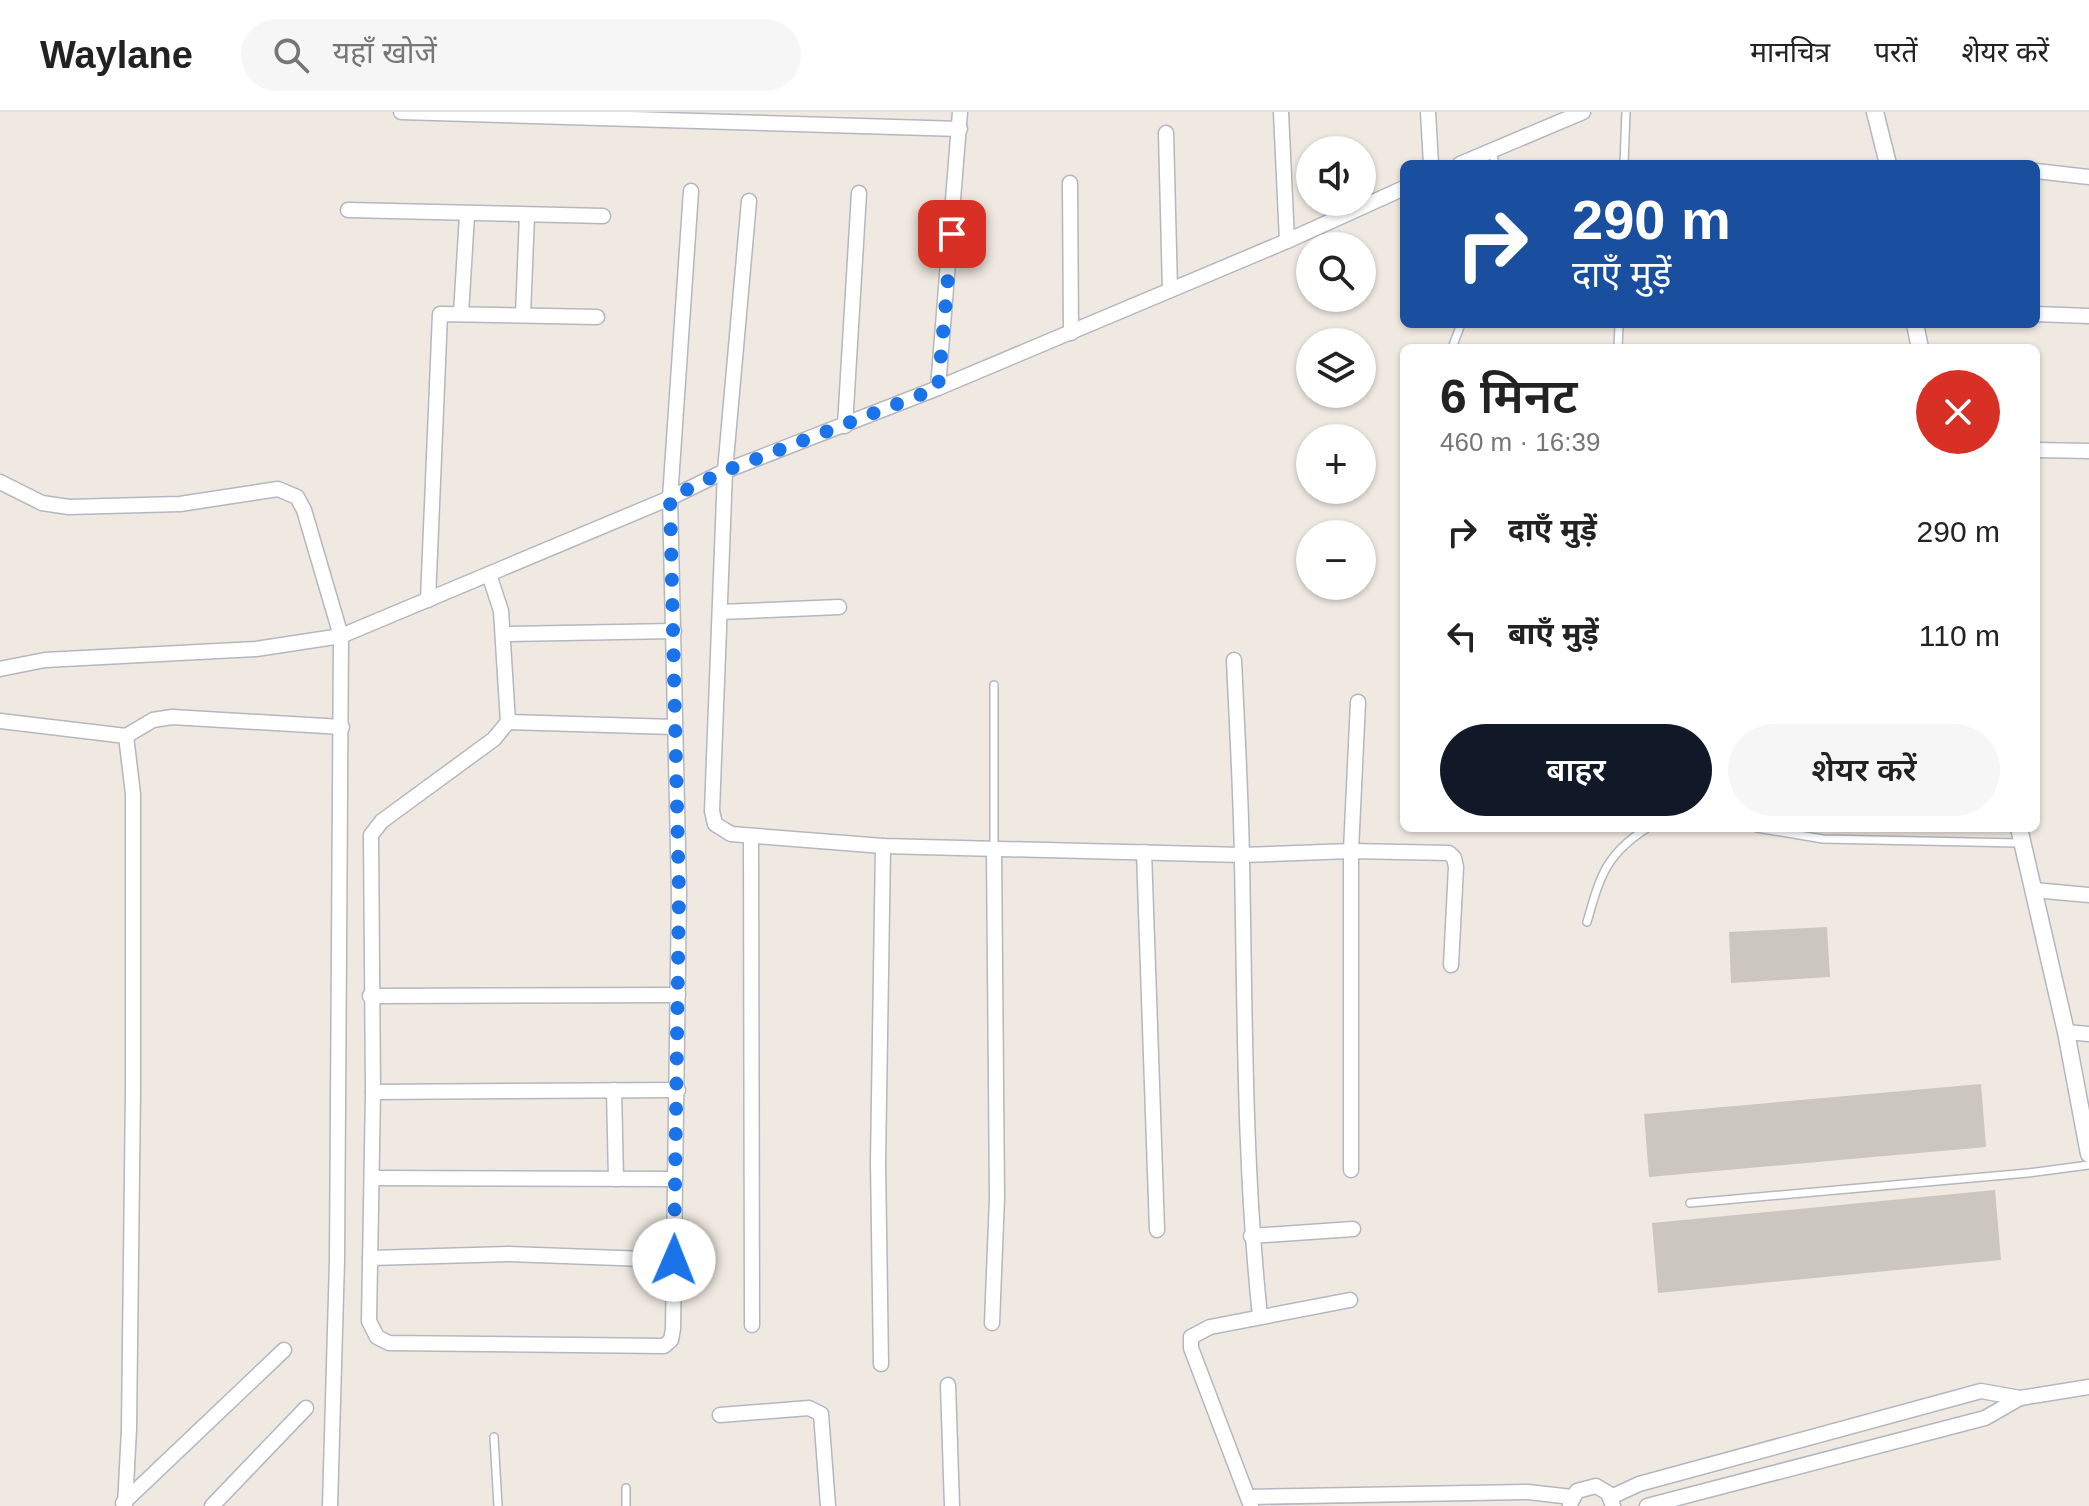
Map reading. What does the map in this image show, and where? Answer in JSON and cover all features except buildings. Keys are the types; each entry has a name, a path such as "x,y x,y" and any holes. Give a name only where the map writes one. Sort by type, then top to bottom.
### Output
{"street":[{"path":"401,112 960,129"},
{"path":"938,388 960,112"},
{"path":"1281,112 1287,241"},
{"path":"1428,112 1431,160"},
{"path":"1494,157 1583,112"},
{"path":"1875,112 1887,160"},
{"path":"1166,133 1170,290"},
{"path":"2040,171 2089,177"},
{"path":"1070,183 1071,333"},
{"path":"0,669 45,660 256,649 341,636 670,498 725,471 845,426 1071,333 1400,190"},
{"path":"489,574 501,611 508,722 494,739 374,828 370,846 373,1092 369,1321 383,1342 655,1348 671,1340 674,1260 679,893 670,498 691,191"},
{"path":"845,426 859,193"},
{"path":"749,201 725,471 712,811 715,824 721,831 883,846 994,851 1242,855 1351,851 1440,853 1454,858 1451,965"},
{"path":"348,210 603,216"},
{"path":"461,314 467,215"},
{"path":"523,315 527,215"},
{"path":"428,600 440,314 597,317"},
{"path":"2040,314 2089,316"},
{"path":"2040,450 2089,451"},
{"path":"0,482 42,503 69,507 180,504 278,489 289,491 297,497 304,510 341,636 337,1260 330,1506"},
{"path":"720,612 839,607"},
{"path":"503,634 674,631"},
{"path":"1234,660 1251,1236 1260,1316"},
{"path":"1351,1170 1351,851 1358,702"},
{"path":"0,721 126,736 153,720 172,717 342,727"},
{"path":"508,722 674,727"},
{"path":"123,1504 129,1429 133,1089 133,794 126,736"},
{"path":"2020,835 2066,1032 2089,1154"},
{"path":"751,836 752,1325"},
{"path":"881,1364 878,1162 883,846"},
{"path":"992,1323 997,1198 994,851"},
{"path":"1144,852 1157,1230"},
{"path":"2034,890 2089,895"},
{"path":"370,996 678,995"},
{"path":"2066,1032 2089,1034"},
{"path":"614,1090 616,1179"},
{"path":"373,1092 678,1090"},
{"path":"372,1178 675,1179"},
{"path":"1251,1236 1353,1229"},
{"path":"370,1258 509,1254 674,1260"},
{"path":"1350,1300 1210,1327 1191,1337 1191,1348 1250,1501 1528,1492 1571,1502 1589,1486 1603,1489 1612,1501 1639,1484 1981,1391 1991,1390 2020,1398"},
{"path":"123,1504 284,1350"},
{"path":"948,1385 952,1506"},
{"path":"1647,1506 1985,1418 2020,1398 2089,1387"},
{"path":"212,1506 306,1408"},
{"path":"720,1415 816,1410 824,1422 828,1506"}],"lane":[{"path":"1624,160 1626,112"},
{"path":"994,685 994,851"},
{"path":"1587,922 1601,873 1610,858 1642,832"},
{"path":"1781,832 1823,839 2020,835"},
{"path":"1690,1203 2089,1165"},
{"path":"494,1437 498,1506"},
{"path":"626,1488 626,1506"}],"route":[{"path":"674,1260 679,893 670,498 725,471 938,388 952,234"}]}
